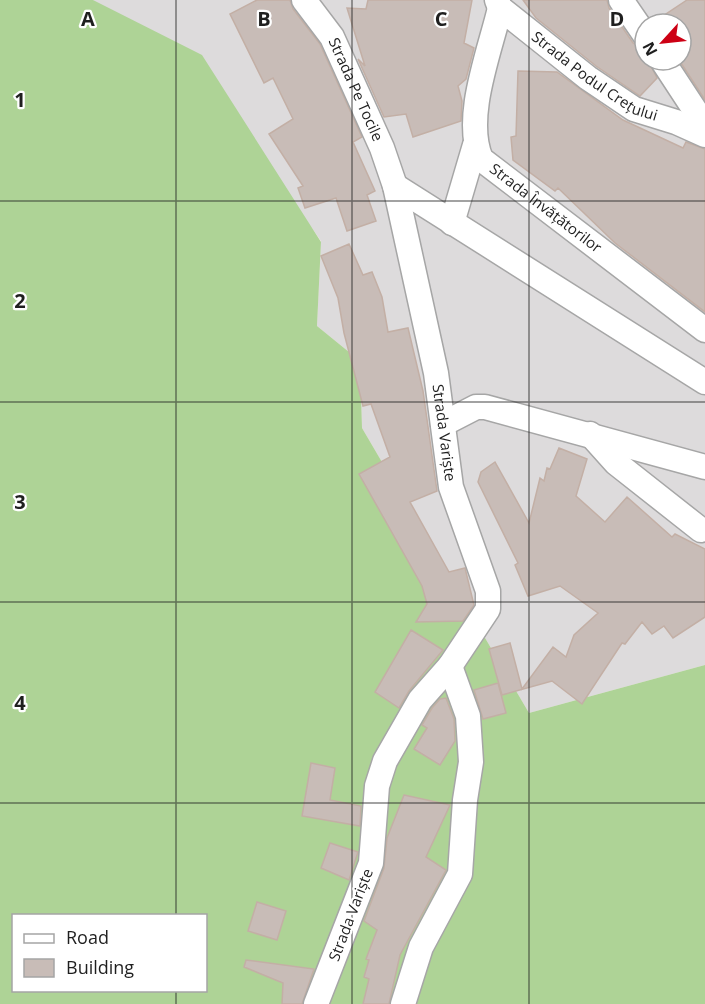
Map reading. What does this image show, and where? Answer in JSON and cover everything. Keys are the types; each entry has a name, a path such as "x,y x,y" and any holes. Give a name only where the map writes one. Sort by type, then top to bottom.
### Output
{"street":[{"name":"Strada Pe Tocile","path":"304,0 332,37 382,148 395,186"},
{"path":"323,0 332,37"},
{"path":"621,0 633,18"},
{"path":"452,223 475,145 476,104 499,4"},
{"name":"Strada Podul Crețului","path":"499,4 588,78 634,109 704,128"},
{"path":"669,72 704,128"},
{"name":"Strada Învățătorilor","path":"475,145 481,159 568,223 705,330"},
{"path":"395,186 705,382"},
{"name":"Strada Variște","path":"316,1004 372,863 377,786 386,761 420,700 450,666 488,609 488,591 455,504 436,373 395,186"},
{"path":"443,424 476,407 485,407 705,467"},
{"path":"590,434 616,463 701,530"},
{"path":"403,1004 421,947 460,874 465,800 471,762 468,716 450,666"}],"shaded area":[{"path":"93,0 705,0 705,665 529,713 362,428 360,361 317,326 321,241 312,228"}],"green space":[{"path":"0,0 93,0 202,55 321,242 317,326 360,361 362,428 529,713 705,665 705,1004 0,1004"}],"building":[{"path":"257,0 290,0 293,9 320,44 362,137 353,142 375,191 367,195 376,221 347,231 336,198 305,208 298,188 303,186 269,134 293,119 273,78 264,83 230,14"},
{"path":"368,0 472,0 464,43 474,48 466,79 458,86 462,101 461,121 413,137 406,114 384,117 358,59 365,66 347,8 366,9"},
{"path":"523,0 607,0 609,8 633,43 633,72 654,72 657,78 640,96 596,66 536,18"},
{"path":"687,0 705,0 705,100 687,72 693,72 693,12 669,12"},
{"path":"518,71 557,72 623,120 683,148 686,142 705,149 705,312 615,243 558,188 555,191 513,160 511,137 516,136"},
{"path":"349,244 363,275 372,272 382,297 388,332 408,328 423,391 437,491 410,502 449,572 465,568 474,605 463,621 416,622 427,604 422,586 359,474 390,457 371,404 363,406 344,333 338,298 321,256"},
{"path":"559,448 587,459 576,496 605,522 627,497 672,537 675,534 705,549 705,617 673,638 664,626 652,634 642,622 625,644 622,643 582,704 552,681 502,695 489,649 510,643 522,689 553,647 566,657 574,635 598,613 560,586 528,596 515,565 518,563 478,482 481,472 495,462 529,523 540,478 544,481 547,468 550,469"},
{"path":"411,630 443,650 409,691 399,708 375,692"},
{"path":"498,683 506,713 483,719 474,690"},
{"path":"446,698 454,719 455,741 440,765 414,749 427,728 422,725 432,708 440,699"},
{"path":"311,763 335,768 330,800 361,806 360,826 302,816"},
{"path":"404,795 450,805 426,857 446,870 400,955 389,1004 363,1004 369,979 364,977 369,960 366,959 377,930 364,921 384,868 387,838"},
{"path":"330,843 358,852 349,880 321,868"},
{"path":"257,902 286,911 277,940 248,931"},
{"path":"246,960 314,969 302,1004 282,1004 283,983 244,967"}]}
